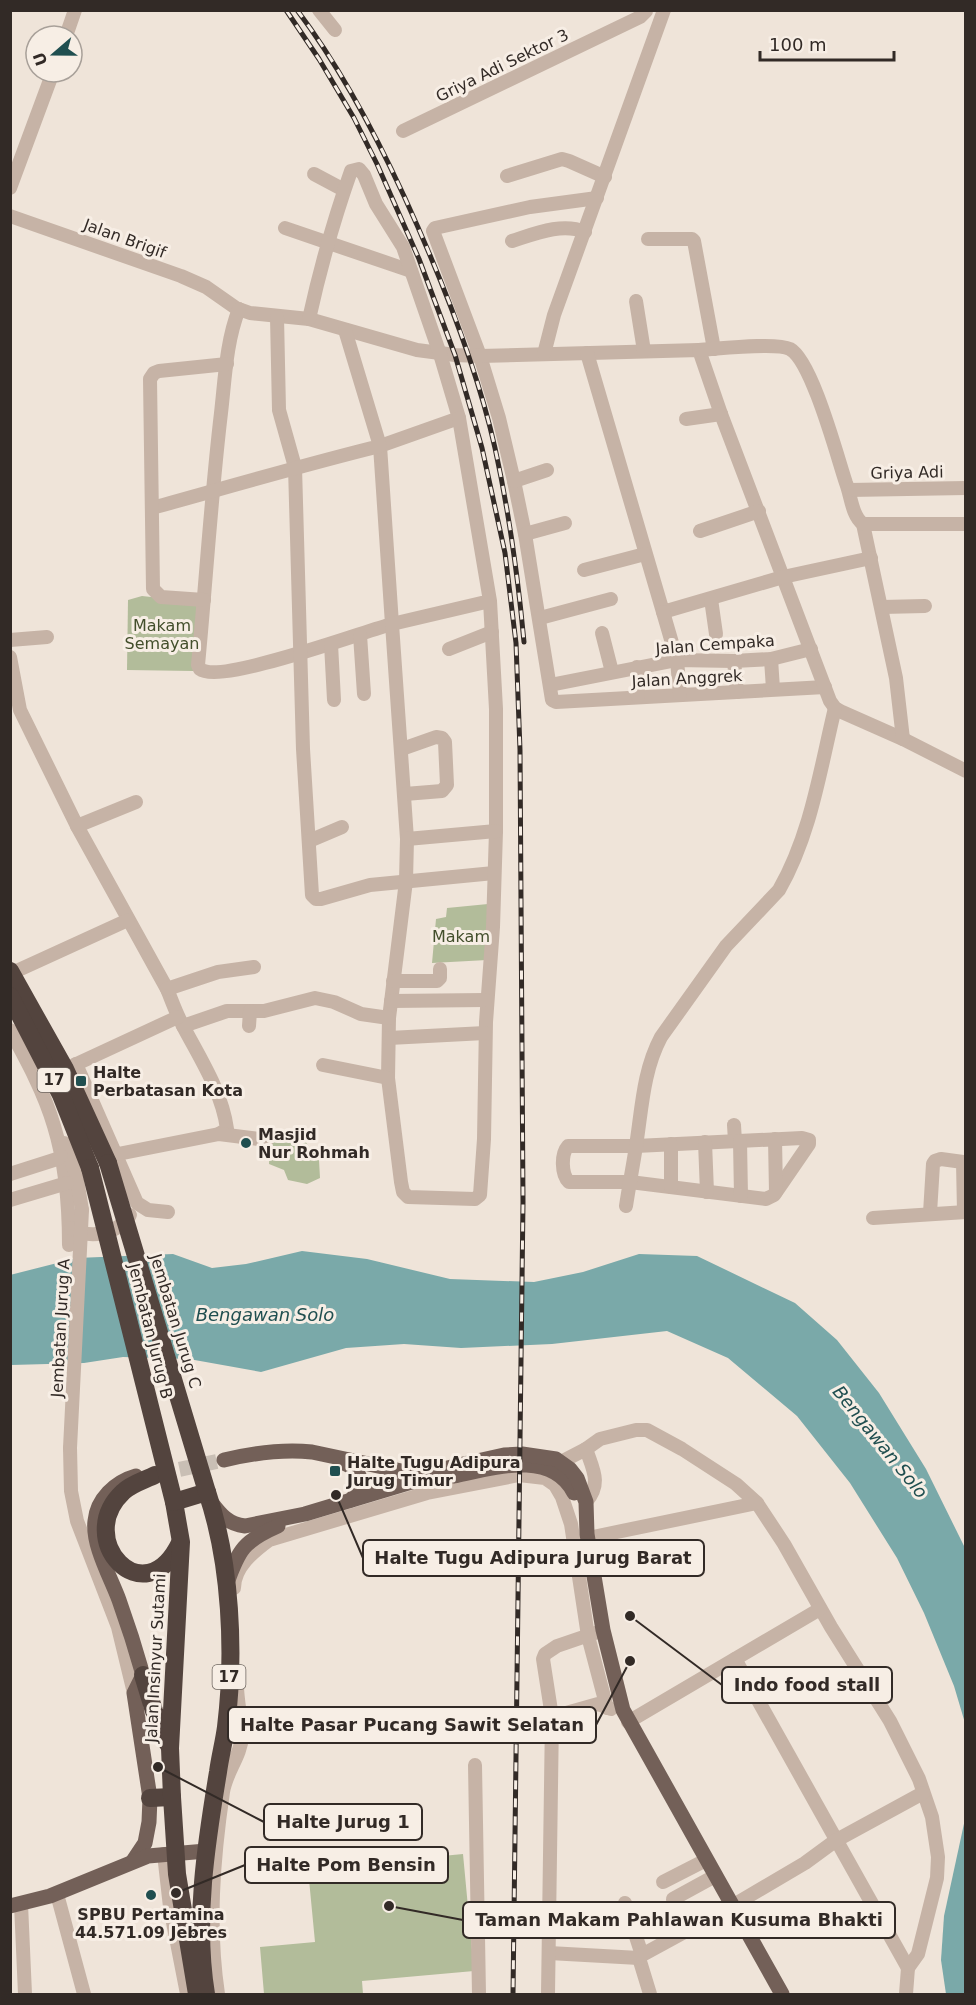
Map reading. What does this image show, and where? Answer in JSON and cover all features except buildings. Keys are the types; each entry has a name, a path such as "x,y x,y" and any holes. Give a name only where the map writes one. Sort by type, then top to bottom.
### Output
{"highway":[{"name":"17","path":"11,972 59,1074"},
{"name":"17","path":"12,1002 113,1158"},
{"name":"Jembatan Jurug B","path":"59,1074 69,1114 90,1168 174,1502"},
{"name":"Jembatan Jurug C","path":"113,1158 209,1497"},
{"path":"155,1474 125,1490 112,1505 106,1523 108,1545 120,1566 127,1571 142,1574 152,1573 162,1568 175,1554 180,1542"},
{"name":"17","path":"206,1995 201,1949 206,1851 219,1791 230,1655 227,1584 219,1531 209,1497"},
{"path":"174,1502 209,1497"},
{"name":"Jalan Insinyur Sutami","path":"174,1502 180,1542 170,1748 172,1797 169,1853 197,1995"},
{"path":"143,1675 154,1711 170,1748"},
{"path":"150,1798 172,1797"}],"main road":[{"path":"224,1460 254,1453 298,1450 456,1481 516,1465 542,1467 563,1478 573,1491 588,1536"},
{"path":"209,1497 224,1519 235,1525 245,1526 305,1514 429,1477 440,1470 504,1455 539,1455 561,1462 577,1478 586,1502 588,1536 603,1630 626,1716 782,1995"},
{"path":"330,1457 356,1469 360,1477 358,1492 351,1500"},
{"path":"133,1861 145,1843 149,1822 150,1798 134,1693 143,1675 135,1646 93,1547 95,1520 103,1499 113,1488 131,1478 144,1474 155,1474"},
{"path":"227,1584 237,1555 247,1543 262,1533 305,1514"},
{"path":"16,1905 57,1894 133,1861 169,1853 206,1851"}],"street":[{"path":"319,10 335,30"},
{"name":"Griya Adi Sektor 3","path":"403,131 640,17 646,11 663,13"},
{"path":"544,354 554,315 663,13"},
{"path":"10,188 49,84"},
{"path":"507,176 562,159 605,177"},
{"path":"309,319 344,190 351,171 356,169 362,172 374,199 400,240 440,354 459,418 490,601 496,709 496,831 493,927 485,1033 484,1139 480,1195 476,1199 408,1197 405,1195 401,1182 388,1078 389,1018 406,881 405,794 380,446 345,330"},
{"path":"314,174 344,190"},
{"path":"550,685 514,481 480,356 433,233 434,229 531,207 597,198"},
{"name":"Jalan Brigif","path":"10,216 180,276 206,287 233,306 260,315 309,319 417,350 440,354 480,356 776,346 789,349 797,355 810,376 856,517 863,524 896,678 903,738"},
{"path":"285,228 411,271"},
{"path":"512,241 546,230 577,229 585,232"},
{"path":"648,239 692,239 694,241 714,349"},
{"path":"636,301 644,351"},
{"path":"233,306 233,325 226,364 211,492 198,665 203,672 208,674 252,666 300,654 392,624 490,601"},
{"path":"277,317 279,410 295,466 303,749 312,895 315,899 326,898 360,887 494,873"},
{"path":"626,1206 642,1094 654,1049 726,946 779,890 794,863 807,829 835,708 721,414 699,350"},
{"path":"587,353 677,660 680,695"},
{"path":"204,600 161,597 153,589 150,379 159,371 226,364"},
{"path":"686,419 721,414"},
{"path":"152,508 251,482 295,466 380,446 459,418"},
{"path":"514,481 547,471"},
{"name":"Griya Adi","path":"849,490 966,488"},
{"path":"700,531 759,511"},
{"path":"525,534 565,523"},
{"path":"863,524 966,524"},
{"path":"584,570 645,554"},
{"path":"663,612 783,577 871,558"},
{"path":"540,618 611,598"},
{"path":"711,599 716,634"},
{"path":"882,607 924,606"},
{"path":"449,649 492,632"},
{"path":"602,633 612,672"},
{"path":"360,635 364,694"},
{"path":"10,640 47,637"},
{"path":"331,644 334,700"},
{"name":"Jalan Cempaka","path":"550,685 677,660 771,659 811,649"},
{"path":"10,657 15,711 167,989 212,1081 221,1105 226,1129 219,1134"},
{"path":"771,659 773,689"},
{"path":"734,661 737,692"},
{"path":"637,667 638,697"},
{"name":"Jalan Anggrek","path":"550,685 552,700 556,702 825,687"},
{"path":"835,708 903,738 966,771"},
{"path":"402,749 436,737 440,737 445,742 445,790 405,794"},
{"path":"77,826 136,802"},
{"path":"309,841 342,827"},
{"path":"407,839 496,831"},
{"path":"11,972 128,920"},
{"path":"167,989 218,972 254,967"},
{"path":"393,981 437,981 440,978 440,969"},
{"path":"59,1074 181,1021 227,1011 277,1008 315,998 330,1000 361,1014 389,1018"},
{"path":"391,1001 485,1000"},
{"path":"249,1026 250,1011"},
{"path":"10,1030 59,1074"},
{"path":"389,1038 485,1033"},
{"path":"323,1065 388,1078"},
{"path":"59,1074 54,1126 67,1183 69,1245"},
{"path":"734,1125 741,1196"},
{"name":"Jembatan Jurug A","path":"54,1126 68,1149 76,1174 82,1210 70,1448 71,1491 77,1521 93,1547 121,1635 134,1693"},
{"path":"168,1212 148,1210 137,1203 113,1158 219,1134 267,1140"},
{"path":"802,1138 810,1142 776,1192 772,1197 766,1199 630,1182 569,1182 564,1176 564,1150 570,1146 671,1144 802,1138"},
{"path":"775,1140 776,1192"},
{"path":"705,1143 707,1192"},
{"path":"671,1144 672,1188"},
{"path":"11,1173 61,1156"},
{"path":"873,1218 965,1212 963,1162 941,1160 933,1164 930,1213"},
{"path":"10,1200 67,1183"},
{"path":"69,1227 89,1234 110,1231 127,1220 137,1203"},
{"path":"561,1462 586,1449 600,1438 646,1430 727,1478 757,1503 784,1544 820,1609 887,1716 907,1753 932,1817 938,1866 937,1878 918,1954 908,1968 906,1995"},
{"path":"586,1449 596,1481 592,1495 586,1502"},
{"path":"218,1995 211,1911 219,1791 241,1746 242,1734 237,1697 234,1583 251,1554 269,1540 427,1493 456,1481 519,1474 544,1478 555,1485 562,1497 571,1524 588,1636 607,1708"},
{"path":"588,1536 757,1503"},
{"path":"552,1717 598,1704 626,1716 735,1659 820,1609"},
{"path":"548,1995 552,1717 543,1659 548,1650 603,1630"},
{"path":"735,1659 908,1968"},
{"path":"475,1765 479,1995"},
{"path":"549,1953 641,1956 805,1863 835,1841 923,1793"},
{"path":"169,1853 168,1897 187,1995"},
{"path":"663,1882 706,1860"},
{"path":"673,1899 714,1876"},
{"path":"57,1894 84,1995"},
{"path":"625,1903 650,1995"},
{"path":"16,1905 25,1995"}],"green space":[{"name":"Makam Semayan","path":"142,596 197,602 195,669 193,671 127,670 128,600"},
{"name":"Makam","path":"488,904 487,960 432,963 436,919 446,917 447,908"},
{"path":"298,1132 319,1160 320,1178 307,1184 288,1180 284,1170 269,1164 270,1142 273,1135"},
{"path":"463,1854 474,1971 362,1981 363,1994 264,1994 260,1947 315,1942 308,1869"}],"water":[{"name":"Bengawan Solo","path":"302,1251 367,1259 450,1279 534,1282 583,1272 639,1254 697,1256 795,1303 837,1340 879,1393 926,1469 965,1548 965,1723 954,1686 924,1613 897,1558 850,1483 797,1416 728,1358 667,1331 552,1344 461,1348 404,1344 346,1348 261,1372 189,1359 123,1357 84,1363 11,1365 10,1275 77,1258 173,1254 212,1268 246,1264"},
{"path":"965,1819 965,1994 946,1994 941,1960 944,1916"}],"tunnel":[{"path":"157,1474 224,1460"}],"railway":[{"path":"286,10 319,59 354,118 377,164 419,259 455,355 482,448 505,553 516,643 520,750 523,1202 513,1994"},
{"path":"297,10 342,77 381,148 404,196 456,320 478,384 495,448 505,496 524,642"}],"place":[{"name":"Halte Perbatasan Kota","path":"81,1081"},
{"name":"Masjid Nur Rohmah","path":"246,1143"},
{"name":"Halte Tugu Adipura Jurug Timur","path":"335,1471"},
{"name":"Halte Tugu Adipura Jurug Barat","path":"336,1495"},
{"name":"Indo food stall","path":"630,1616"},
{"name":"Halte Pasar Pucang Sawit Selatan","path":"630,1661"},
{"name":"Halte Jurug 1","path":"158,1767"},
{"name":"Halte Pom Bensin","path":"176,1893"},
{"name":"SPBU Pertamina 44.571.09 Jebres","path":"151,1895"},
{"name":"Taman Makam Pahlawan Kusuma Bhakti","path":"389,1906"}]}
